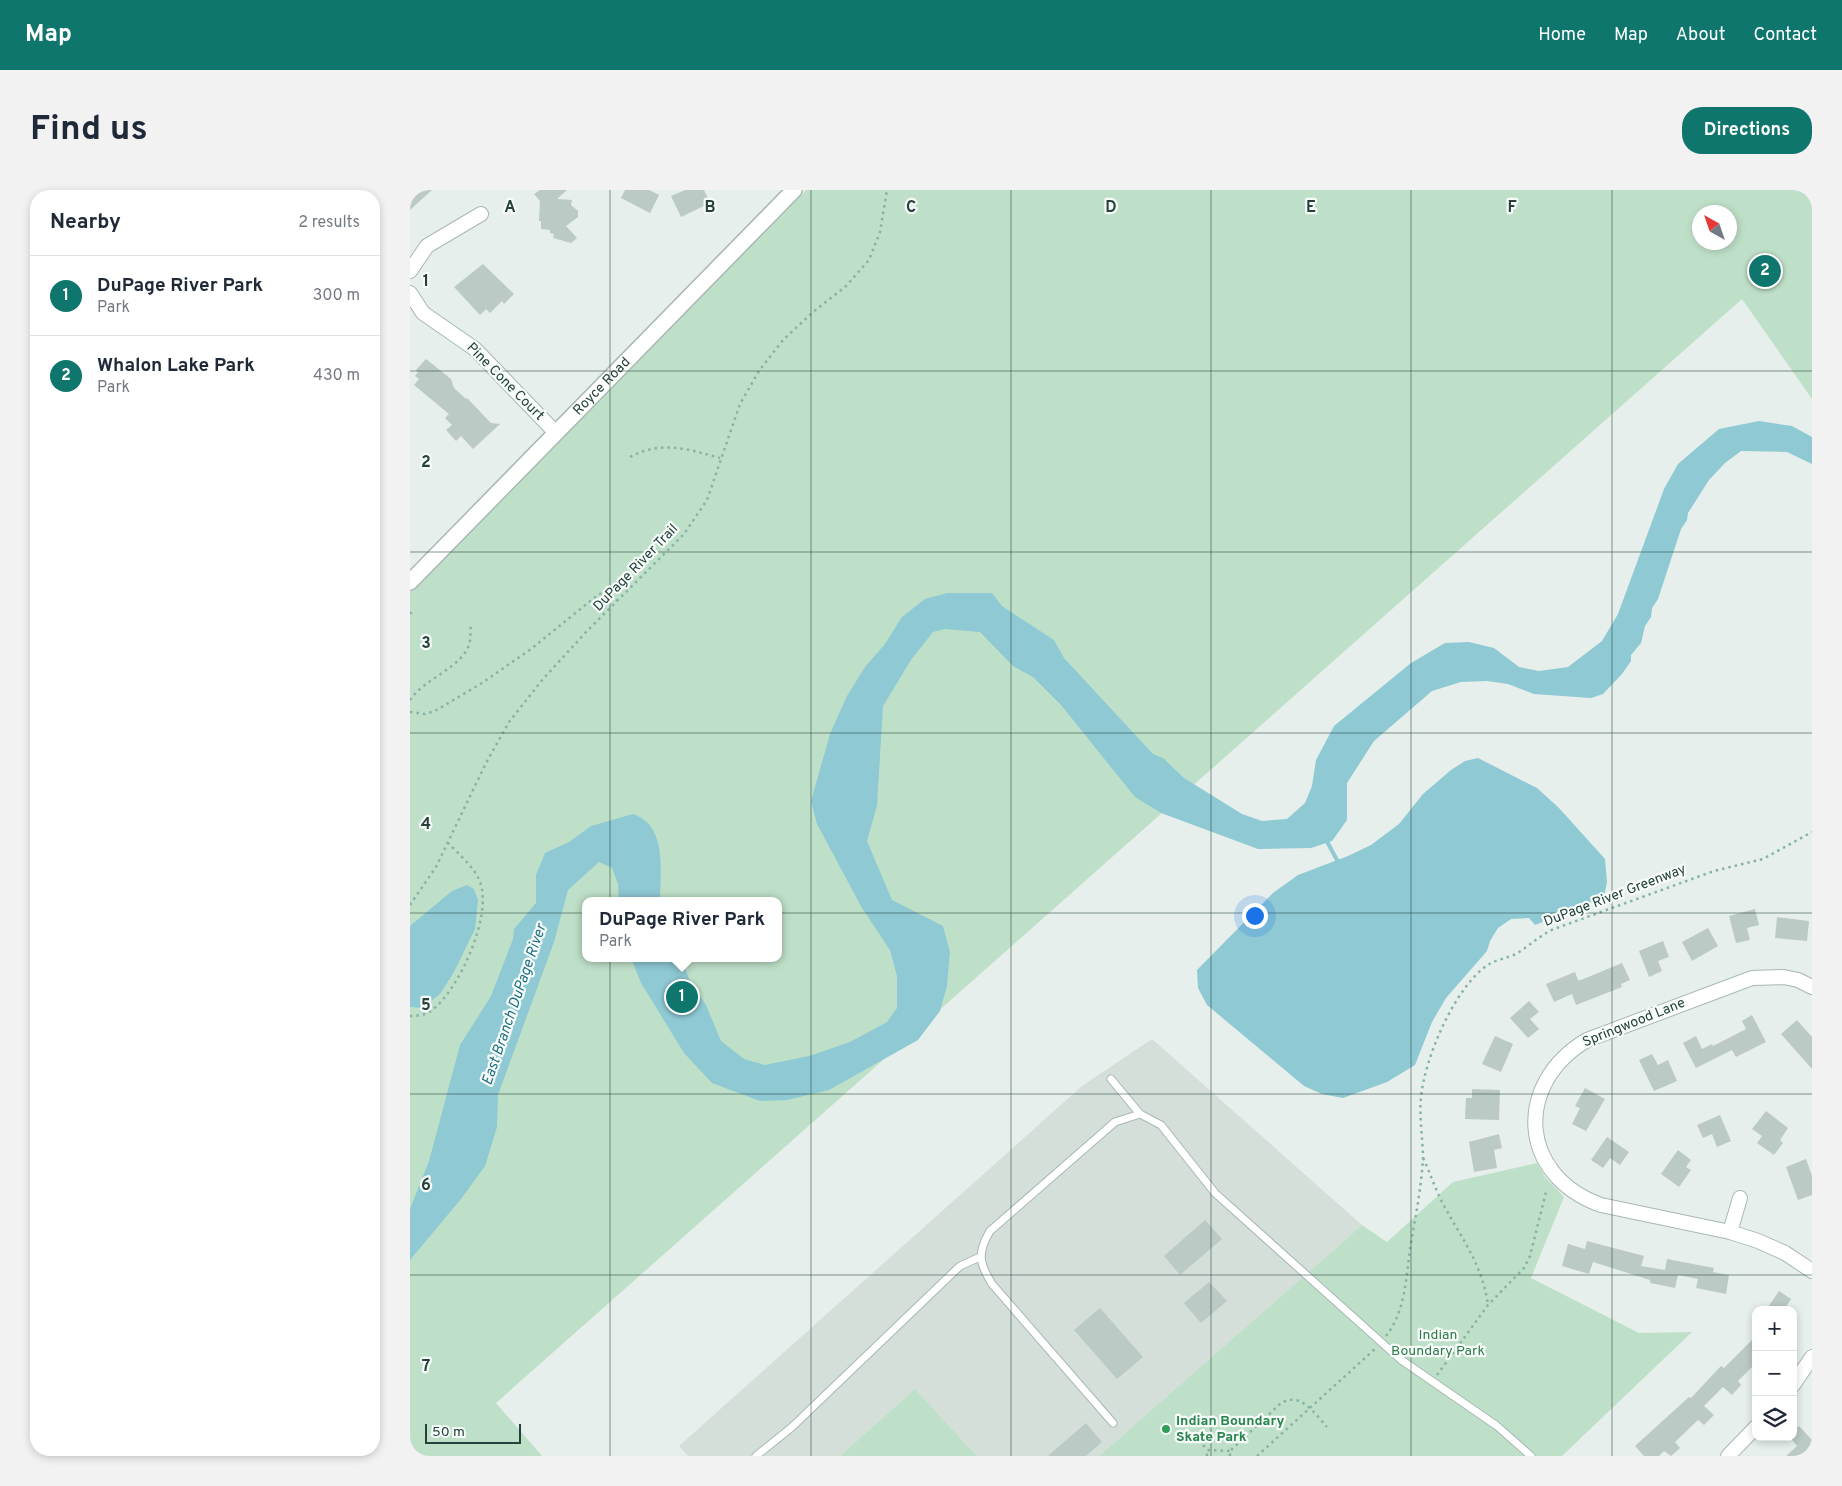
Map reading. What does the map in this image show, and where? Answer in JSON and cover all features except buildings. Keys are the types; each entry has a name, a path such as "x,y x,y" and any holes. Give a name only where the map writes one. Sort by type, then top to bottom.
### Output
{"street":[{"name":"Royce Road","path":"411,580 794,190"},
{"path":"410,271 427,246 481,214"},
{"name":"Pine Cone Court","path":"410,293 423,313 475,349 556,433"},
{"name":"Springwood Lane","path":"1812,987 1798,980 1769,976 1752,978 1715,990 1580,1044 1558,1062 1547,1075 1540,1092 1536,1126 1540,1150 1552,1172 1572,1192 1601,1205 1730,1232 1758,1241 1785,1253 1812,1271"},
{"path":"1730,1232 1740,1198"},
{"path":"1797,1379 1812,1357"},
{"path":"1728,1456 1752,1431"}],"lane":[{"path":"1111,1079 1140,1114 1161,1125 1215,1193 1382,1342 1433,1383 1497,1426 1531,1456"},
{"path":"1113,1422 992,1284 984,1271 980,1257 982,1244 990,1231 1115,1122 1140,1114"},
{"path":"756,1456 792,1427 960,1266 980,1257"}],"path":[{"name":"DuPage River Trail","path":"410,905 436,867 486,763 509,722 543,679 684,534 707,500 740,404 759,370 783,340 813,312 846,286 869,260 880,232 887,190"},
{"path":"630,457 645,450 659,447 678,448 721,458"},
{"path":"410,712 425,714 434,711 482,683 531,649 599,594 609,593 618,601"},
{"path":"410,614 414,610"},
{"path":"410,700 422,685 461,657 469,644 471,625"},
{"name":"DuPage River Greenway","path":"1257,1456 1382,1342 1393,1327 1403,1296 1420,1195 1423,1157 1420,1121 1421,1096 1432,1047 1459,997 1480,972 1491,964 1514,955 1534,939 1554,929 1705,874 1763,859 1812,832"},
{"path":"410,1016 431,1011 447,996 478,932 484,902 480,881 448,843"},
{"path":"1423,1157 1442,1202 1470,1248 1485,1285 1488,1305"},
{"path":"1433,1383 1442,1367 1488,1305 1524,1268 1530,1256 1546,1192"},
{"path":"1207,1450 1230,1451 1284,1401 1298,1400 1309,1408 1327,1427"},
{"path":"1198,1440 1207,1450 1207,1456"},
{"path":"1230,1451 1230,1456"}],"shaded area":[{"path":"1152,1039 1362,1225 1099,1456 977,1456 915,1389 840,1456 688,1456 679,1446 1082,1086"}],"green space":[{"path":"806,190 1812,190 1812,399 1742,299 496,1403 542,1456 410,1456 410,591"},
{"name":"Indian Boundary Park","path":"1537,1163 1545,1177 1564,1197 1531,1278 1639,1333 1692,1332 1562,1456 1099,1456 1362,1225 1387,1242 1453,1182"},
{"path":"915,1389 977,1456 840,1456"}],"water":[{"path":"1759,421 1792,426 1812,437 1812,464 1787,452 1741,451 1725,463 1709,480 1688,513 1687,520 1681,529 1658,599 1652,608 1651,617 1645,626 1641,643 1631,655 1631,661 1622,674 1603,694 1591,698 1534,694 1508,684 1487,681 1461,682 1432,691 1374,741 1347,783 1347,820 1332,841 1311,848 1258,849 1161,813 1135,797 1061,705 1033,677 1013,666 980,632 945,629 933,632 911,660 883,706 877,806 867,841 892,900 943,926 950,952 947,986 940,1011 918,1040 829,1090 787,1100 760,1101 712,1083 684,1053 641,983 633,962 683,962 691,984 706,1005 721,1041 744,1059 765,1065 809,1056 850,1042 887,1022 897,1008 897,976 890,950 862,908 817,824 811,801 830,734 847,696 865,667 885,644 902,617 925,599 947,593 992,593 1002,606 1054,640 1064,658 1153,754 1163,758 1184,778 1242,814 1262,821 1287,819 1305,803 1312,786 1316,760 1334,726 1411,663 1445,643 1469,642 1494,648 1519,667 1539,671 1568,667 1602,641 1618,614 1664,489 1678,464 1719,429"},
{"path":"1478,758 1537,788 1559,808 1605,859 1607,882 1604,897 1535,925 1529,918 1511,919 1498,928 1490,941 1487,951 1446,998 1432,1022 1415,1065 1387,1082 1343,1098 1322,1094 1304,1086 1207,1005 1198,988 1197,970 1273,893 1298,875 1371,845 1399,824 1423,794 1451,770 1465,761"},
{"name":"East Branch DuPage River","path":"633,814 644,820 652,828 660,851 660,897 619,897 618,884 612,868 599,862 568,890 554,942 498,1095 497,1127 485,1166 461,1199 410,1260 410,1209 429,1161 460,1045 491,996 513,939 514,929 536,903 536,875 545,853 569,842 591,826"},
{"path":"467,885 474,889 478,900 475,929 454,972 440,994 422,1008 410,1007 410,926 452,891"}],"waterway":[{"path":"1325,838 1337,860"}],"place":[{"name":"Whalon Lake Park","path":"1765,271"},
{"name":"DuPage River Park","path":"682,997"},
{"name":"Indian Boundary Skate Park","path":"1166,1429"}]}
